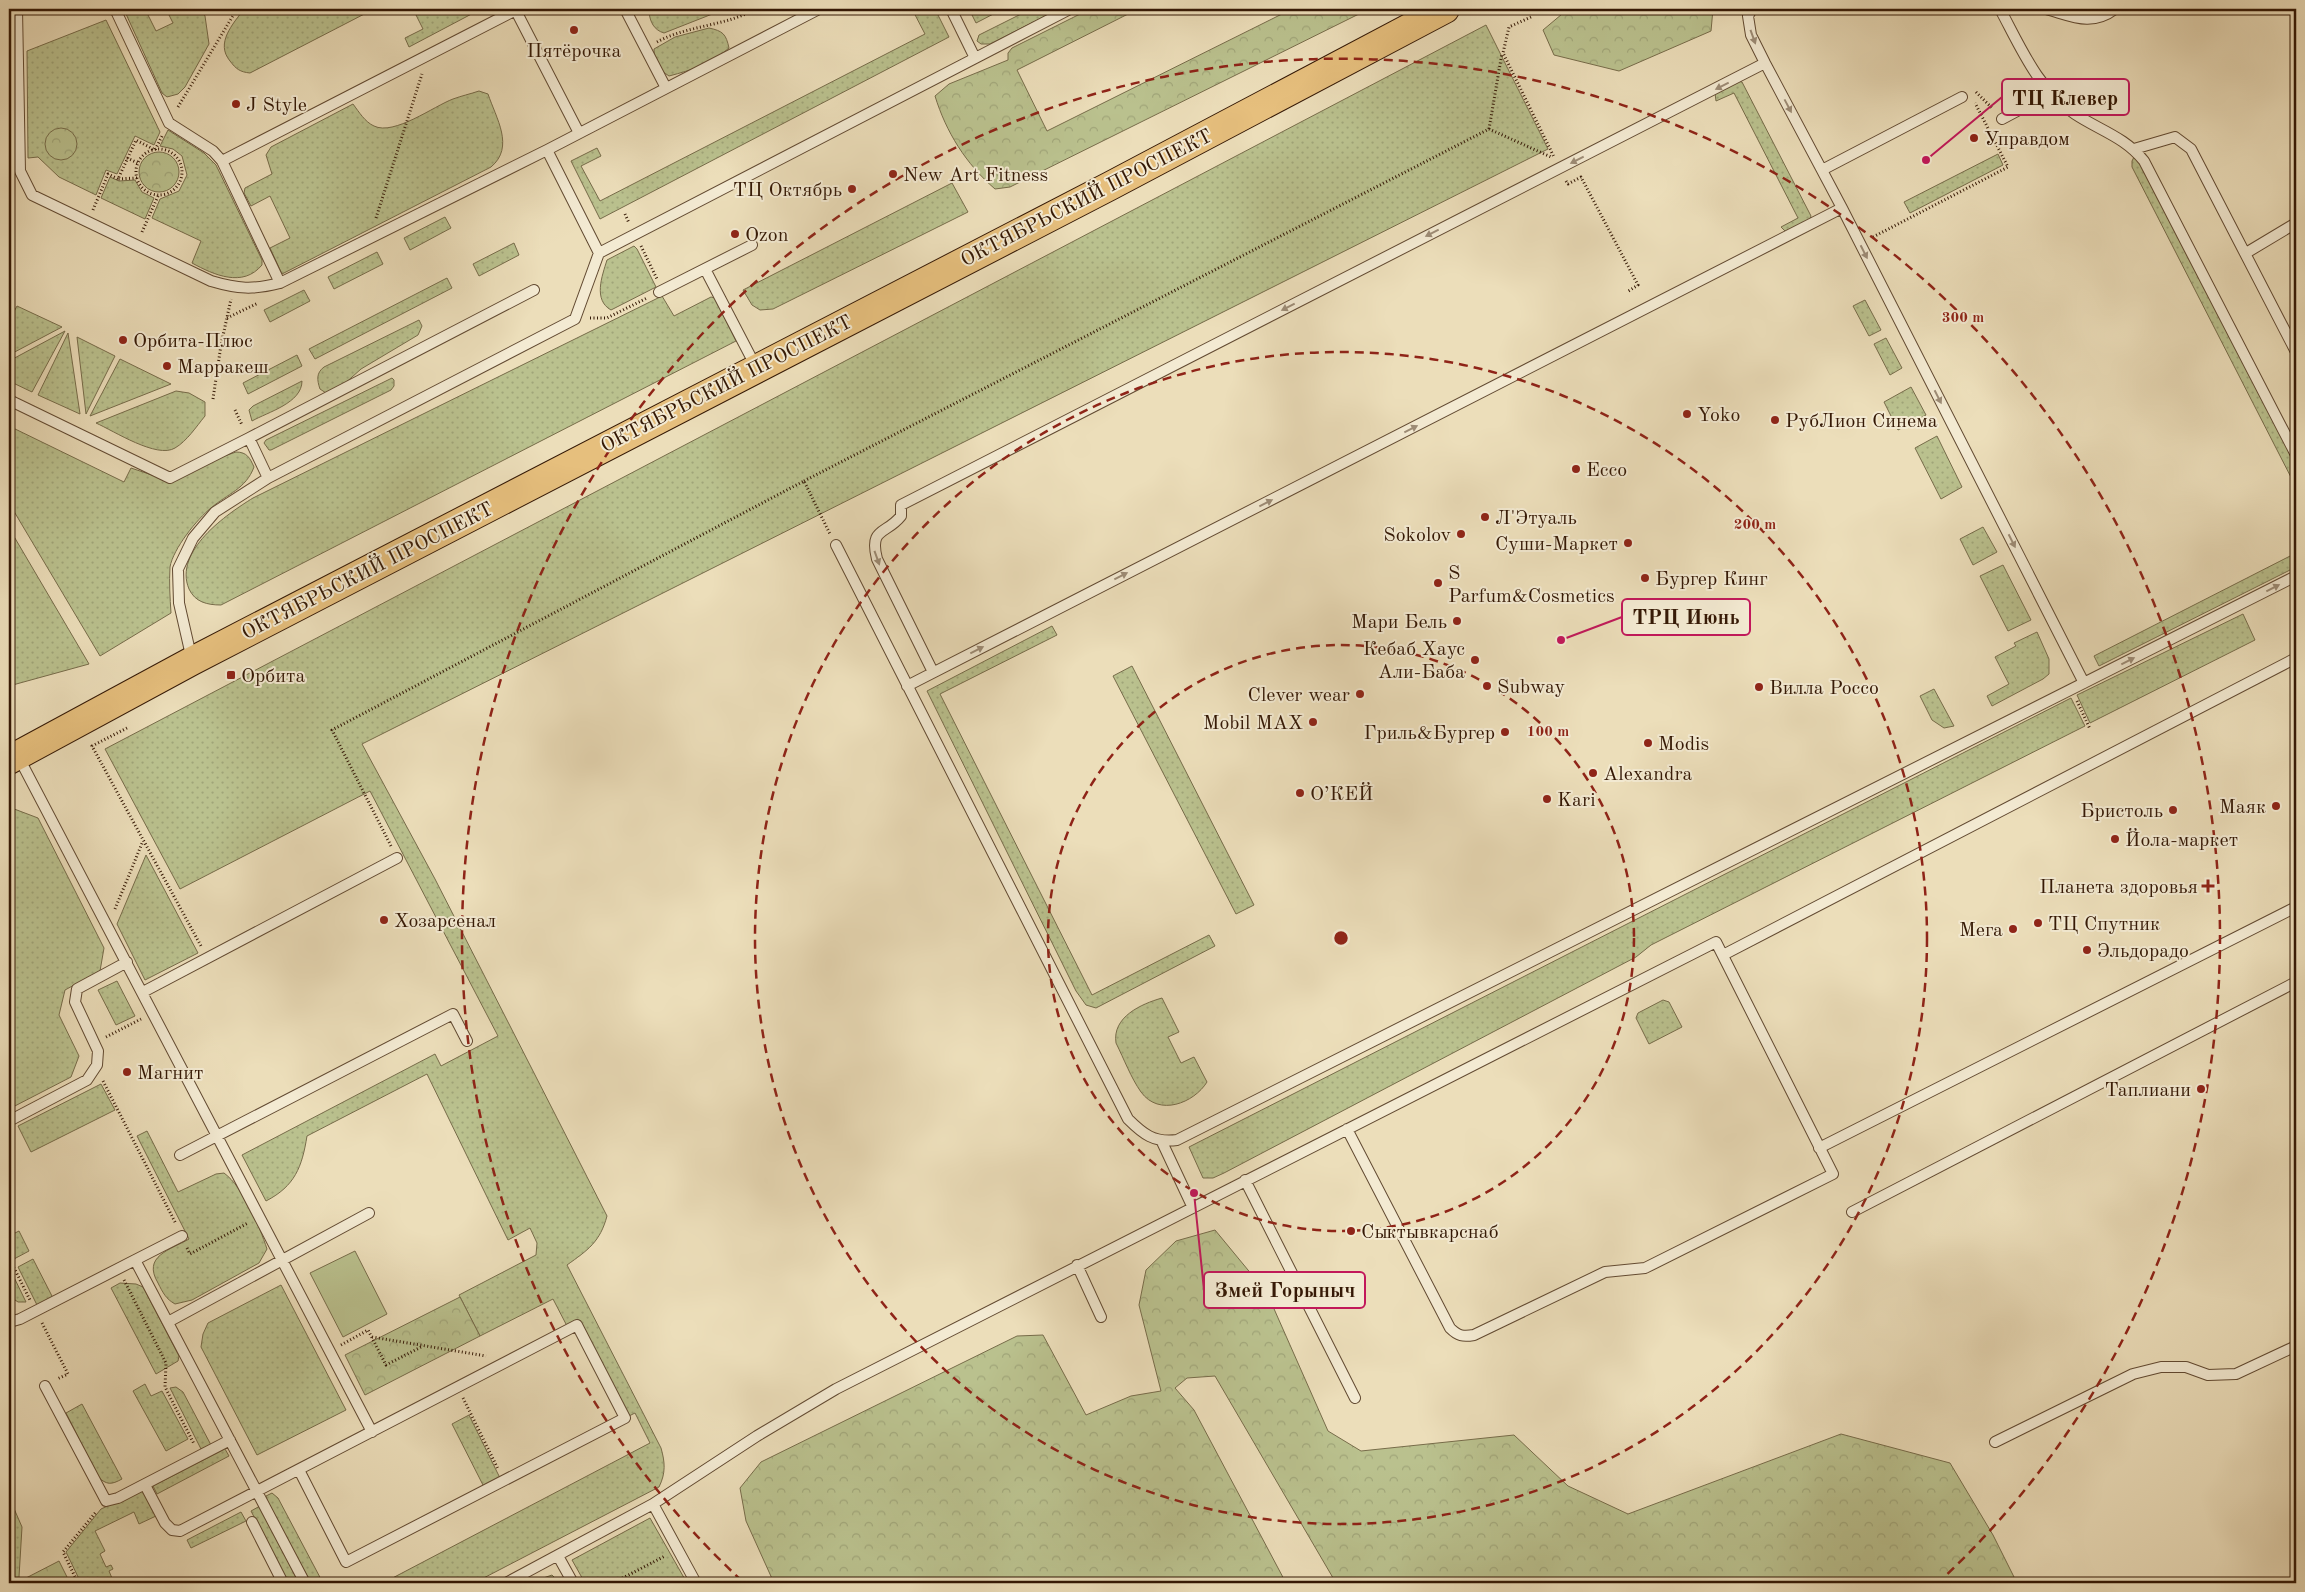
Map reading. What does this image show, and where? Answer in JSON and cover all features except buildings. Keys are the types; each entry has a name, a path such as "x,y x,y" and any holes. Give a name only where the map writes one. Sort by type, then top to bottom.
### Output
{"main road":[{"name":"ОКТЯБРЬСКИЙ ПРОСПЕКТ","path":"13,757 192,661 756,367 1102,190 1445,9"}],"lane":[{"path":"17,9 20,171 32,195 211,281 234,288 257,288 280,283 547,150 666,88 822,13"},
{"path":"115,9 169,122 213,151 222,162 280,283"},
{"path":"222,162 515,9 579,133"},
{"path":"626,9 666,88"},
{"path":"951,9 975,58"},
{"path":"192,661 179,603 178,569 193,538 215,512 268,478 575,319 599,253 1070,9"},
{"path":"1752,9 1748,16 1751,35 1842,208 2084,683"},
{"path":"2000,9 2024,54 2051,93 2075,114 2134,149 2144,161 2296,455"},
{"path":"2046,9 2089,20 2105,16 2115,9"},
{"path":"933,672 877,559 874,546 879,531 897,522 901,516 901,505 1765,63"},
{"path":"2002,119 2051,93"},
{"path":"1822,170 1966,95"},
{"path":"2134,149 2175,138 2190,149 2246,253 2296,352"},
{"path":"547,150 599,253"},
{"path":"907,686 1842,208"},
{"path":"2246,253 2296,223"},
{"path":"661,291 752,245"},
{"path":"705,269 756,367"},
{"path":"9,400 170,478 534,290"},
{"path":"249,438 268,478"},
{"path":"836,545 1128,1119 1144,1135 1162,1142 1177,1140 2296,576"},
{"path":"1723,955 2296,658"},
{"path":"13,757 108,926 372,1432"},
{"path":"143,992 397,858"},
{"path":"1819,1148 2296,907"},
{"path":"506,1583 653,1504 757,1436 836,1388 1192,1206 1716,942 1832,1174 1645,1268 1605,1272 1474,1335 1465,1337 1457,1335 1450,1328 1347,1129"},
{"path":"9,1121 87,1080 96,1067 98,1051 75,1002 77,989 127,962"},
{"path":"1852,1212 2296,982"},
{"path":"180,1155 453,1014 467,1041"},
{"path":"1162,1142 1192,1206"},
{"path":"1245,1180 1355,1398"},
{"path":"168,1322 369,1213"},
{"path":"9,1317 13,1321 36,1311 182,1236"},
{"path":"135,1260 305,1583"},
{"path":"1077,1265 1101,1317"},
{"path":"145,1484 165,1523 172,1530 180,1531 577,1326 625,1418 346,1562 299,1470"},
{"path":"1995,1442 2133,1374 2161,1367 2186,1367 2208,1375 2236,1374 2296,1346"},
{"path":"45,1386 106,1501 118,1498 230,1440"},
{"path":"653,1504 696,1583"},
{"path":"252,1522 283,1583"},
{"path":"558,1556 573,1583"}],"path":[{"path":"169,122 237,9"},
{"path":"646,48 670,35 755,9"},
{"path":"822,13 842,9"},
{"path":"1490,129 1502,53 1509,27 1530,17"},
{"path":"1490,129 1556,159 1502,53"},
{"path":"370,238 428,55"},
{"path":"1860,244 2008,167 1966,95 1976,92 1980,94 2002,119"},
{"path":"397,858 332,730 804,481 1490,129"},
{"path":"118,179 136,140 155,150 169,151 180,161 182,175 177,188 158,196 144,190 137,178 138,163 142,157 155,150"},
{"path":"128,158 138,163"},
{"path":"88,222 108,174 118,179 137,178"},
{"path":"1566,181 1568,184 1581,177 1638,285 1626,292"},
{"path":"136,246 158,196"},
{"path":"575,319 607,318 661,291 625,214"},
{"path":"213,399 221,345 234,288"},
{"path":"804,481 836,545"},
{"path":"2074,696 2090,729"},
{"path":"127,728 92,746 208,958"},
{"path":"108,926 143,840"},
{"path":"94,1043 141,1019"},
{"path":"96,1067 190,1254 260,1217"},
{"path":"9,1258 68,1374 45,1386"},
{"path":"118,1269 166,1362 165,1387 200,1456"},
{"path":"329,1351 368,1330 386,1365 423,1346"},
{"path":"372,1338 511,1360"},
{"path":"457,1388 504,1480"},
{"path":"78,1583 63,1552 106,1501"},
{"path":"613,1583 678,1549"}],"green space":[{"path":"137,9 145,9 156,31 173,23 166,9 201,9 205,16 209,44 185,87 178,94 167,97 162,93 126,14"},
{"path":"244,9 374,9 250,73 241,71 234,66 224,47 227,34"},
{"path":"413,9 481,9 409,47 405,38 423,29"},
{"path":"656,9 725,9 664,33 655,28 650,19 649,12"},
{"path":"912,9 935,9 949,37 600,219 571,161 597,148 601,156 581,166 600,201 925,34"},
{"path":"969,9 1003,9 976,23"},
{"path":"1031,9 1059,9 990,44 981,44 977,41 979,35"},
{"path":"1090,9 1138,9 1017,70 1047,131 1292,9 1369,9 1010,187 995,189 975,169 958,147 945,122 935,96 949,84 1008,60 1008,53 1012,48"},
{"path":"1568,9 1713,9 1711,31 1619,71 1554,55 1543,30"},
{"path":"106,20 160,132 154,145 135,136 117,174 106,170 96,195 59,177 38,157 28,158 27,51"},
{"path":"1486,25 1548,149 362,744 435,879 607,1216 597,1239 581,1255 567,1265 661,1448 664,1468 659,1487 474,1583 383,1583 650,1443 635,1413 629,1416 579,1320 567,1326 553,1299 480,1336 459,1295 536,1255 537,1243 530,1228 508,1240 427,1074 307,1136 303,1157 296,1174 284,1189 266,1201 242,1155 435,1054 441,1066 498,1036 370,791 180,889 105,749"},
{"path":"709,28 718,30 727,39 729,48 722,54 693,69 669,76 659,68 654,49 675,37"},
{"path":"1738,81 1742,82 1811,216 1809,221 1786,232 1781,227 1798,218 1734,93 1716,101 1715,93"},
{"path":"479,91 488,94 502,132 502,151 491,167 282,274 270,248 290,238 270,196 251,206 244,193 245,188 272,174 266,155 271,147 353,104 362,116 374,126 382,128 392,127 414,119 453,99"},
{"path":"61,128 72,133 77,144 72,155 61,160 50,155 45,144 50,133"},
{"path":"168,130 204,153 216,165 262,260 262,265 254,272 237,278 228,277 210,272 192,263 201,241 152,218 160,199 179,191 187,175 182,156 173,149 160,146"},
{"path":"163,152 170,155 176,161 179,172 178,180 170,189 163,192 155,192 148,189 140,180 139,168 142,161 151,153"},
{"path":"1998,154 2003,165 1910,213 1904,202"},
{"path":"2135,155 2143,164 2296,461 2296,487 2132,167"},
{"path":"110,177 119,181 135,180 142,192 154,198 145,219 101,198"},
{"path":"952,183 968,212 773,309 760,310 752,305 743,290"},
{"path":"445,217 451,228 410,250 404,238"},
{"path":"514,243 519,255 479,276 473,264"},
{"path":"634,246 656,287 611,310 605,306 602,300 600,287 607,260"},
{"path":"377,252 383,264 334,289 328,277"},
{"path":"447,278 452,288 315,359 309,349"},
{"path":"304,290 310,301 270,322 264,310"},
{"path":"662,296 674,316 711,297 715,298 736,341 221,605 198,600 189,589 186,575 189,561 195,548 217,524 253,498"},
{"path":"1865,300 1881,330 1869,336 1853,306"},
{"path":"17,306 62,327 9,355 9,321"},
{"path":"419,320 422,326 418,335 361,369 342,386 326,393 320,389 318,377 324,367"},
{"path":"65,331 32,392 9,381 9,361"},
{"path":"68,333 80,414 38,395"},
{"path":"77,337 115,356 86,414"},
{"path":"1886,338 1902,368 1890,375 1874,344"},
{"path":"297,355 302,366 248,394 243,383"},
{"path":"120,359 171,384 90,416"},
{"path":"392,378 394,386 391,390 271,450 264,443 266,440"},
{"path":"302,381 301,389 290,401 252,421 249,410 253,406"},
{"path":"1911,387 1926,415 1898,430 1884,402"},
{"path":"176,391 189,393 205,402 205,416 187,438 175,448 158,450 147,447 96,423"},
{"path":"9,426 124,482 131,468 161,478 236,452 248,456 254,467 251,475 241,486 199,519 186,535 176,552 170,567 171,613 100,656 9,503"},
{"path":"1937,436 1962,487 1941,499 1915,448"},
{"path":"1983,527 1997,552 1973,565 1960,539"},
{"path":"9,528 89,664 9,686"},
{"path":"2296,553 2296,567 2099,666 2094,656"},
{"path":"2003,565 2031,620 2008,631 1980,576"},
{"path":"2243,614 2255,640 2090,723 2077,695"},
{"path":"1052,626 1057,635 940,694 1092,995 1209,935 1215,946 1096,1008 1086,1005 1076,991 927,691"},
{"path":"2037,632 2049,659 2049,674 1992,706 1987,696 2009,684 1995,657 2016,646 2014,643"},
{"path":"1132,666 1254,905 1236,914 1113,676"},
{"path":"1934,689 1954,726 1944,728 1932,720 1920,696"},
{"path":"2071,698 2085,726 1651,945 1636,957 1224,1173 1213,1178 1203,1178 1189,1147"},
{"path":"9,807 38,818 104,948 100,971 65,990 59,1015 79,1056 71,1077 9,1109"},
{"path":"146,855 198,953 145,980 117,924"},
{"path":"117,981 135,1016 116,1025 98,990"},
{"path":"1162,998 1179,1032 1168,1037 1181,1063 1194,1057 1207,1082 1194,1096 1176,1104 1166,1105 1148,1100 1141,1092 1116,1043 1116,1034 1123,1019 1137,1008"},
{"path":"1663,1000 1669,1002 1682,1027 1649,1044 1636,1018 1638,1013"},
{"path":"101,1084 115,1110 31,1152 18,1126"},
{"path":"147,1131 178,1192 216,1174 224,1173 244,1197 260,1229 267,1249 259,1263 192,1300 175,1304 167,1298 162,1290 154,1274 153,1266 160,1255 189,1239 137,1136"},
{"path":"1215,1230 1267,1293 1328,1431 1361,1451 1514,1435 1568,1486 1628,1514 1841,1434 1950,1463 1993,1535 2017,1583 1336,1583 1215,1376 1187,1378 1175,1388 1194,1410 1286,1583 774,1583 746,1521 740,1488 761,1462 1017,1336 1043,1335 1086,1415 1131,1396 1161,1391 1139,1305 1146,1270 1176,1241"},
{"path":"19,1231 29,1251 14,1259 9,1249 9,1236"},
{"path":"355,1251 387,1314 343,1337 310,1273"},
{"path":"33,1259 53,1298 37,1305 18,1267"},
{"path":"9,1267 26,1302 18,1302 9,1296"},
{"path":"120,1283 136,1284 143,1287 179,1356 178,1361 156,1374 111,1288"},
{"path":"281,1285 346,1410 257,1455 201,1347 203,1334 208,1323"},
{"path":"460,1297 480,1336 365,1395 345,1355"},
{"path":"145,1384 151,1396 162,1391 188,1439 166,1451 133,1391"},
{"path":"176,1387 183,1392 211,1445 201,1449 170,1388"},
{"path":"82,1404 122,1479 118,1481 112,1483 104,1482 98,1477 66,1413"},
{"path":"469,1415 500,1478 484,1487 452,1424"},
{"path":"225,1449 229,1456 157,1494 153,1486"},
{"path":"143,1490 156,1516 139,1524 134,1512 95,1531 105,1551 100,1554 106,1567 111,1565 113,1569 109,1571 114,1583 81,1583 66,1552 101,1509"},
{"path":"272,1493 278,1498 323,1583 311,1583 266,1500 266,1496"},
{"path":"9,1497 22,1527 19,1577 22,1583 9,1583"},
{"path":"260,1506 299,1583 288,1583 251,1511"},
{"path":"241,1512 246,1521 191,1548 187,1540"},
{"path":"650,1518 687,1583 585,1583 572,1560"},
{"path":"59,1561 70,1583 29,1583 26,1578"},
{"path":"552,1575 560,1583 529,1583"}],"place":[{"name":"Пятёрочка","path":"574,30"},
{"name":"J Style","path":"236,104"},
{"name":"Управдом","path":"1974,138"},
{"name":"ТЦ Клевер","path":"1926,160"},
{"name":"New Art Fitness","path":"893,174"},
{"name":"ТЦ Октябрь","path":"852,189"},
{"name":"Ozon","path":"735,234"},
{"name":"Орбита-Плюс","path":"123,340"},
{"name":"Марракеш","path":"167,366"},
{"name":"Yoko","path":"1687,414"},
{"name":"РубЛион Синема","path":"1775,420"},
{"name":"Ecco","path":"1576,469"},
{"name":"Л'Этуаль","path":"1485,517"},
{"name":"Sokolov","path":"1461,534"},
{"name":"Суши-Маркет","path":"1628,543"},
{"name":"Бургер Кинг","path":"1645,578"},
{"name":"S Parfum&Cosmetics","path":"1438,583"},
{"name":"Мари Бель","path":"1457,621"},
{"name":"ТРЦ Июнь","path":"1561,640"},
{"name":"Кебаб Хаус Али-Баба","path":"1475,660"},
{"name":"Орбита","path":"231,675"},
{"name":"Subway","path":"1487,686"},
{"name":"Вилла Россо","path":"1759,687"},
{"name":"Clever wear","path":"1360,694"},
{"name":"Mobil MAX","path":"1313,722"},
{"name":"Гриль&Бургер","path":"1505,732"},
{"name":"Modis","path":"1648,743"},
{"name":"Alexandra","path":"1593,773"},
{"name":"О’КЕЙ","path":"1300,793"},
{"name":"Kari","path":"1547,799"},
{"name":"Маяк","path":"2276,806"},
{"name":"Бристоль","path":"2173,810"},
{"name":"Йола-маркет","path":"2115,839"},
{"name":"Планета здоровья","path":"2208,886"},
{"name":"Хозарсенал","path":"384,920"},
{"name":"ТЦ Спутник","path":"2038,923"},
{"name":"Мега","path":"2013,929"},
{"name":"Эльдорадо","path":"2087,950"},
{"name":"Магнит","path":"127,1072"},
{"name":"Таплиани","path":"2201,1089"},
{"name":"Змей Горыныч","path":"1194,1193"},
{"name":"Сыктывкарснаб","path":"1351,1231"}]}
